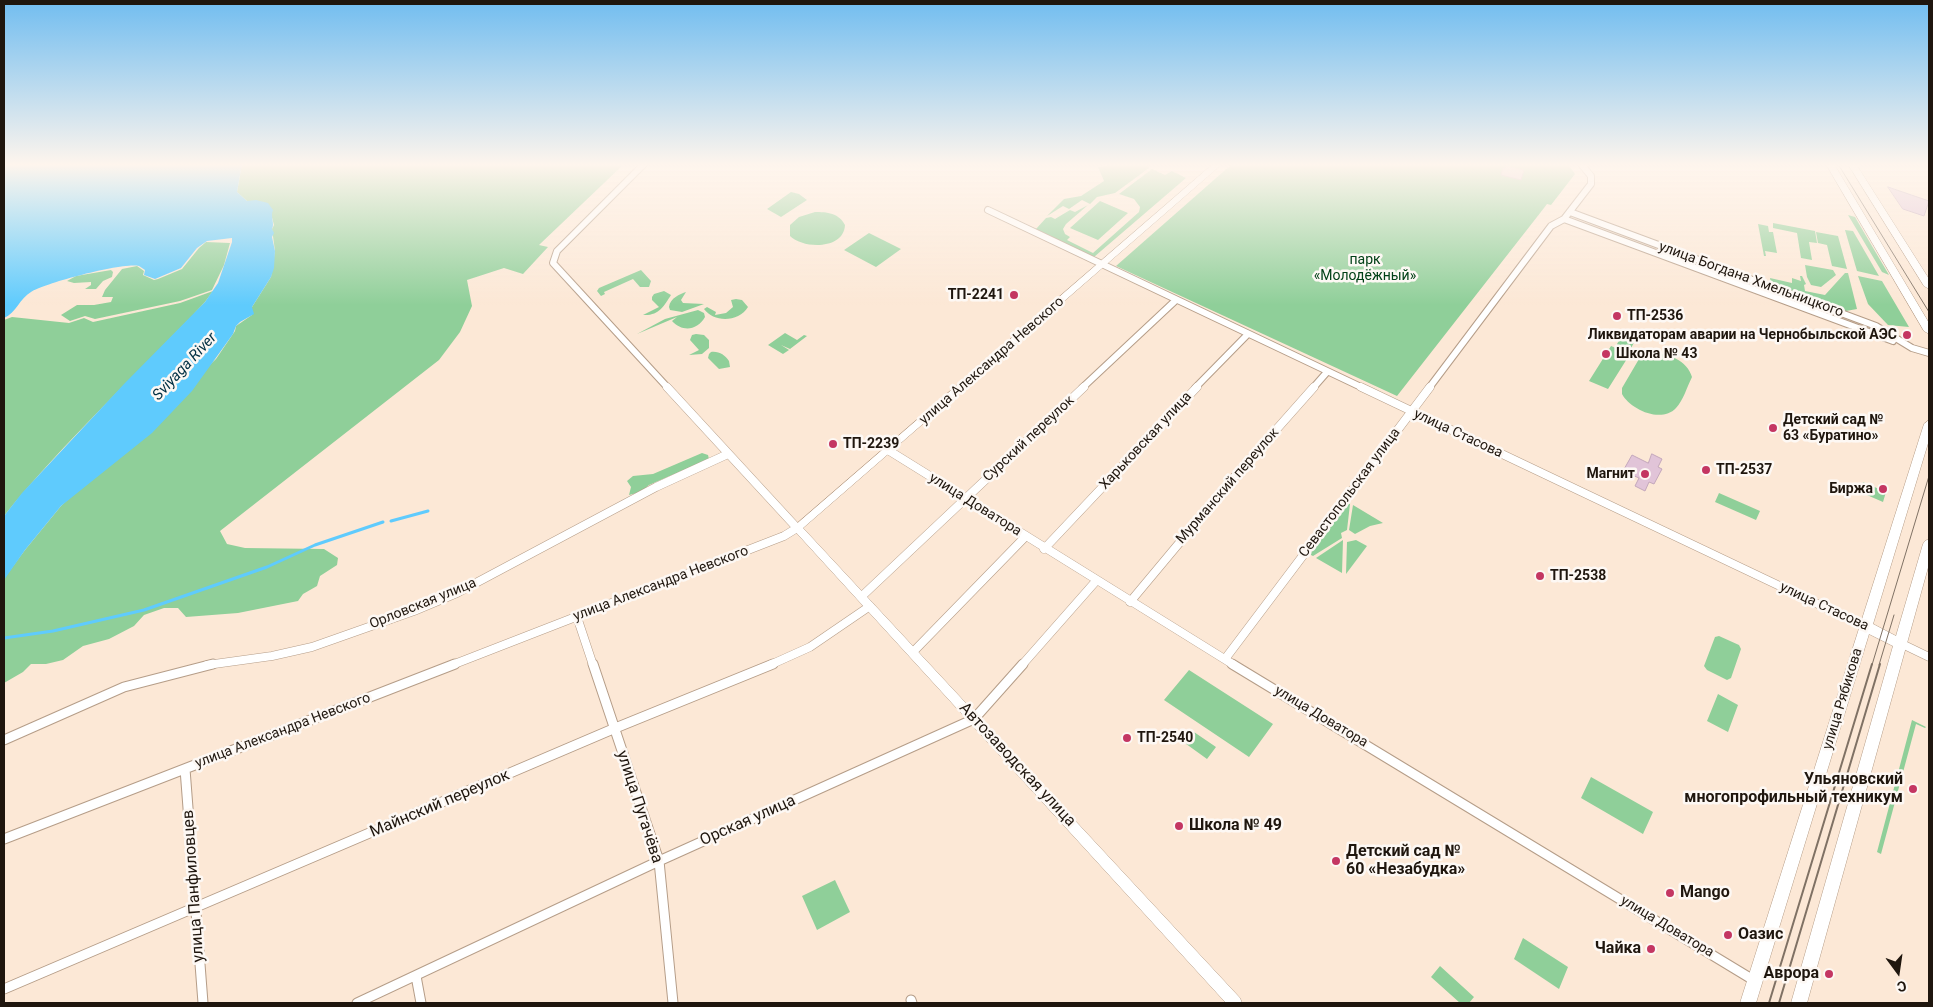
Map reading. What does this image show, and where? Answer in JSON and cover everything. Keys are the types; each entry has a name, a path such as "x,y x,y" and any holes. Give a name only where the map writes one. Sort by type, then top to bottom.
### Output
{"main road":[{"path":"1858,211 1929,331"},
{"path":"1882,211 1929,286"},
{"name":"улица Рябикова","path":"1748,1003 1929,424"},
{"path":"1800,1003 1929,544"},
{"name":"улица Стасова","path":"1866,626 1900,643"}],"street":[{"path":"597,211 557,251 553,263 797,528"},
{"name":"улица Стасова","path":"990,211 1866,626"},
{"name":"улица Александра Невского","path":"4,839 784,536 797,528 1165,211"},
{"name":"Севастопольская улица","path":"1225,659 1551,226 1564,219 1570,212"},
{"name":"улица Богдана Хмельницкого","path":"1570,212 1876,326 1912,348 1929,353"},
{"path":"1564,219 1912,348"},
{"name":"Сурский переулок","path":"861,597 1176,300"},
{"name":"Харьковская улица","path":"1044,549 1248,334"},
{"name":"Мурманский переулок","path":"1130,602 1236,475 1327,372"},
{"name":"улица Доватора","path":"888,450 1130,602 1755,981"},
{"name":"Орловская улица","path":"4,740 124,687 212,664 272,656 312,647 414,611 486,578 656,487 728,454"},
{"name":"Автозаводская улица","path":"797,528 1236,1003"},
{"path":"913,652 1025,537"},
{"name":"Орская улица","path":"357,1003 659,862 974,719 1096,581"},
{"name":"Майнский переулок","path":"4,989 613,729 797,654 870,606"},
{"name":"улица Пугачёва","path":"577,617 659,862 673,1003"},
{"name":"улица Стасова","path":"1900,643 1929,657"},
{"name":"улица Панфиловцев","path":"185,769 202,1003"},
{"path":"416,976 421,1003"}],"green space":[{"path":"268,211 575,211 539,245 548,247 523,274 504,268 467,280 472,306 460,332 439,360 220,531 227,544 245,548 324,549 338,558 337,565 320,576 317,586 303,594 298,601 238,613 186,617 178,608 164,608 144,615 134,626 109,639 83,646 63,660 46,664 31,664 23,672 4,683 5,577 61,506 216,359 235,331 236,326 252,315 252,307 271,277 275,251 272,229 274,225 271,214"},
{"path":"770,211 790,211 781,217"},
{"path":"1068,211 1081,211 1063,229 1065,234 1070,237 1067,240 1093,253 1139,212 1148,211 1094,257 1036,229 1046,218 1051,217 1055,219"},
{"path":"1089,211 1123,211 1128,213 1098,240 1070,228"},
{"name":"парк «Молодёжный»","path":"1179,211 1542,211 1397,396 1116,266"},
{"path":"815,212 832,214 842,221 845,225 843,233 838,239 831,243 813,245 796,240 790,236 790,225 799,217"},
{"path":"1848,215 1855,217 1889,275 1882,272"},
{"path":"1773,223 1815,231 1817,243 1809,242 1812,260 1801,258 1797,233 1773,228"},
{"path":"1758,224 1768,226 1769,232 1773,232 1777,253 1765,251 1766,256 1764,256"},
{"path":"1845,230 1853,231 1879,276 1857,271"},
{"path":"1816,232 1838,236 1847,269 1832,266 1827,245 1818,243"},
{"path":"869,233 901,249 876,267 844,250"},
{"path":"206,242 230,243 224,265 212,290 180,301 95,319 85,316 70,321 61,315 77,305 111,302 113,297 102,297 105,290 122,269 137,266 144,271 143,275 154,280 158,279 182,269"},
{"path":"1805,265 1833,270 1836,275 1821,287 1811,285 1807,277"},
{"path":"111,270 113,272 112,277 103,281 96,289 85,289 91,285 91,282 74,283 67,281 76,276"},
{"path":"641,270 651,281 649,287 640,287 633,279 604,292 605,294 601,296 597,291 599,288"},
{"path":"1845,273 1848,273 1857,309 1846,311 1771,283 1770,278 1792,283 1792,278 1801,281 1800,276 1802,276 1806,284 1804,285 1805,291 1825,295"},
{"path":"1858,276 1882,281 1909,327 1888,325 1868,304"},
{"path":"213,291 180,329 52,461 4,516 4,320 12,317 69,323 84,318 93,322 180,303"},
{"path":"664,291 671,295 663,306 653,314 643,315 659,307 652,300 652,297 654,294"},
{"path":"686,292 681,300 683,303 704,304 682,312 670,310 669,307 673,299"},
{"path":"731,300 742,300 748,307 739,316 733,318 714,317 704,309 707,307 716,312 715,315 726,313 733,307"},
{"path":"698,310 704,313 705,317 702,322 694,327 685,328 676,325 672,321 677,317 637,334 665,319"},
{"path":"1624,332 1634,334 1637,337 1630,350 1619,348 1617,344"},
{"path":"785,333 797,340 804,335 807,336 790,349 781,345 789,350 783,354 768,345"},
{"path":"692,335 704,335 709,340 709,348 702,354 689,355 699,350 690,340"},
{"path":"1611,346 1630,354 1608,389 1589,381"},
{"path":"711,352 724,355 729,361 730,367 719,369 708,358"},
{"path":"1648,353 1668,355 1680,361 1692,377 1681,402 1670,413 1654,415 1646,413 1632,405 1622,394 1622,388 1639,359"},
{"path":"702,453 708,455 709,459 649,485 641,492 629,495 631,487 627,481 633,476 653,474"},
{"path":"1863,482 1886,492 1883,502 1860,492"},
{"path":"1719,493 1760,511 1756,520 1715,502"},
{"path":"1347,502 1350,504 1347,530 1341,533 1342,538 1313,556 1309,554"},
{"path":"1353,505 1383,523 1370,526 1355,534 1349,530"},
{"path":"1343,540 1342,573 1316,558"},
{"path":"1356,540 1367,546 1346,574 1347,542"},
{"path":"1719,636 1739,645 1741,649 1731,678 1727,680 1707,670 1704,666 1715,637"},
{"path":"1189,670 1273,724 1249,757 1164,700"},
{"path":"1718,694 1738,705 1728,732 1707,721"},
{"path":"1912,720 1926,727 1916,724 1881,854 1877,852"},
{"path":"1191,730 1216,747 1207,759 1182,741"},
{"path":"1591,777 1653,812 1643,834 1581,798"},
{"path":"835,880 850,912 817,930 802,896"},
{"path":"1523,938 1568,967 1559,989 1514,959"},
{"path":"1440,966 1474,997 1469,1003 1460,1003 1431,977"}],"water":[{"name":"Sviyaga River","path":"4,211 273,211 274,268 271,277 252,307 254,314 236,326 233,334 192,391 152,433 61,506 25,550 4,580 4,516 22,493 124,384 205,302 218,283 232,238 207,241 197,248 181,268 155,279 144,275 145,270 139,266 117,267 84,274 39,288 27,295 12,313 4,318"}],"building":[{"path":"1909,211 1926,211 1924,216"},
{"name":"Магнит","path":"1652,454 1662,459 1658,467 1662,469 1654,484 1649,482 1645,491 1635,486 1639,478 1623,471 1632,455 1648,463"}],"waterway":[{"path":"391,521 428,511"},
{"path":"4,638 53,631 144,610 267,567 315,545 383,522"}],"tram line":[{"path":"1867,211 1929,312"},
{"path":"1872,665 1929,476"},
{"path":"1879,665 1894,615"},
{"path":"1769,1003 1872,664"},
{"path":"1779,1003 1880,664"}],"place":[{"name":"ТП-2241","path":"1014,295"},
{"name":"ТП-2536","path":"1617,316"},
{"name":"Ликвидаторам аварии на Чернобыльской АЭС","path":"1907,335"},
{"name":"Школа № 43","path":"1606,354"},
{"name":"Детский сад № 63 «Буратино»","path":"1773,428"},
{"name":"ТП-2239","path":"833,444"},
{"name":"ТП-2537","path":"1706,470"},
{"name":"Магнит","path":"1645,474"},
{"name":"Биржа","path":"1883,489"},
{"name":"ТП-2538","path":"1540,576"},
{"name":"ТП-2540","path":"1127,738"},
{"name":"Ульяновский многопрофильный техникум","path":"1913,789"},
{"name":"Школа № 49","path":"1179,826"},
{"name":"Детский сад № 60 «Незабудка»","path":"1336,861"},
{"name":"Mango","path":"1670,893"},
{"name":"Оазис","path":"1728,935"},
{"name":"Чайка","path":"1651,949"},
{"name":"Аврора","path":"1829,974"}]}
